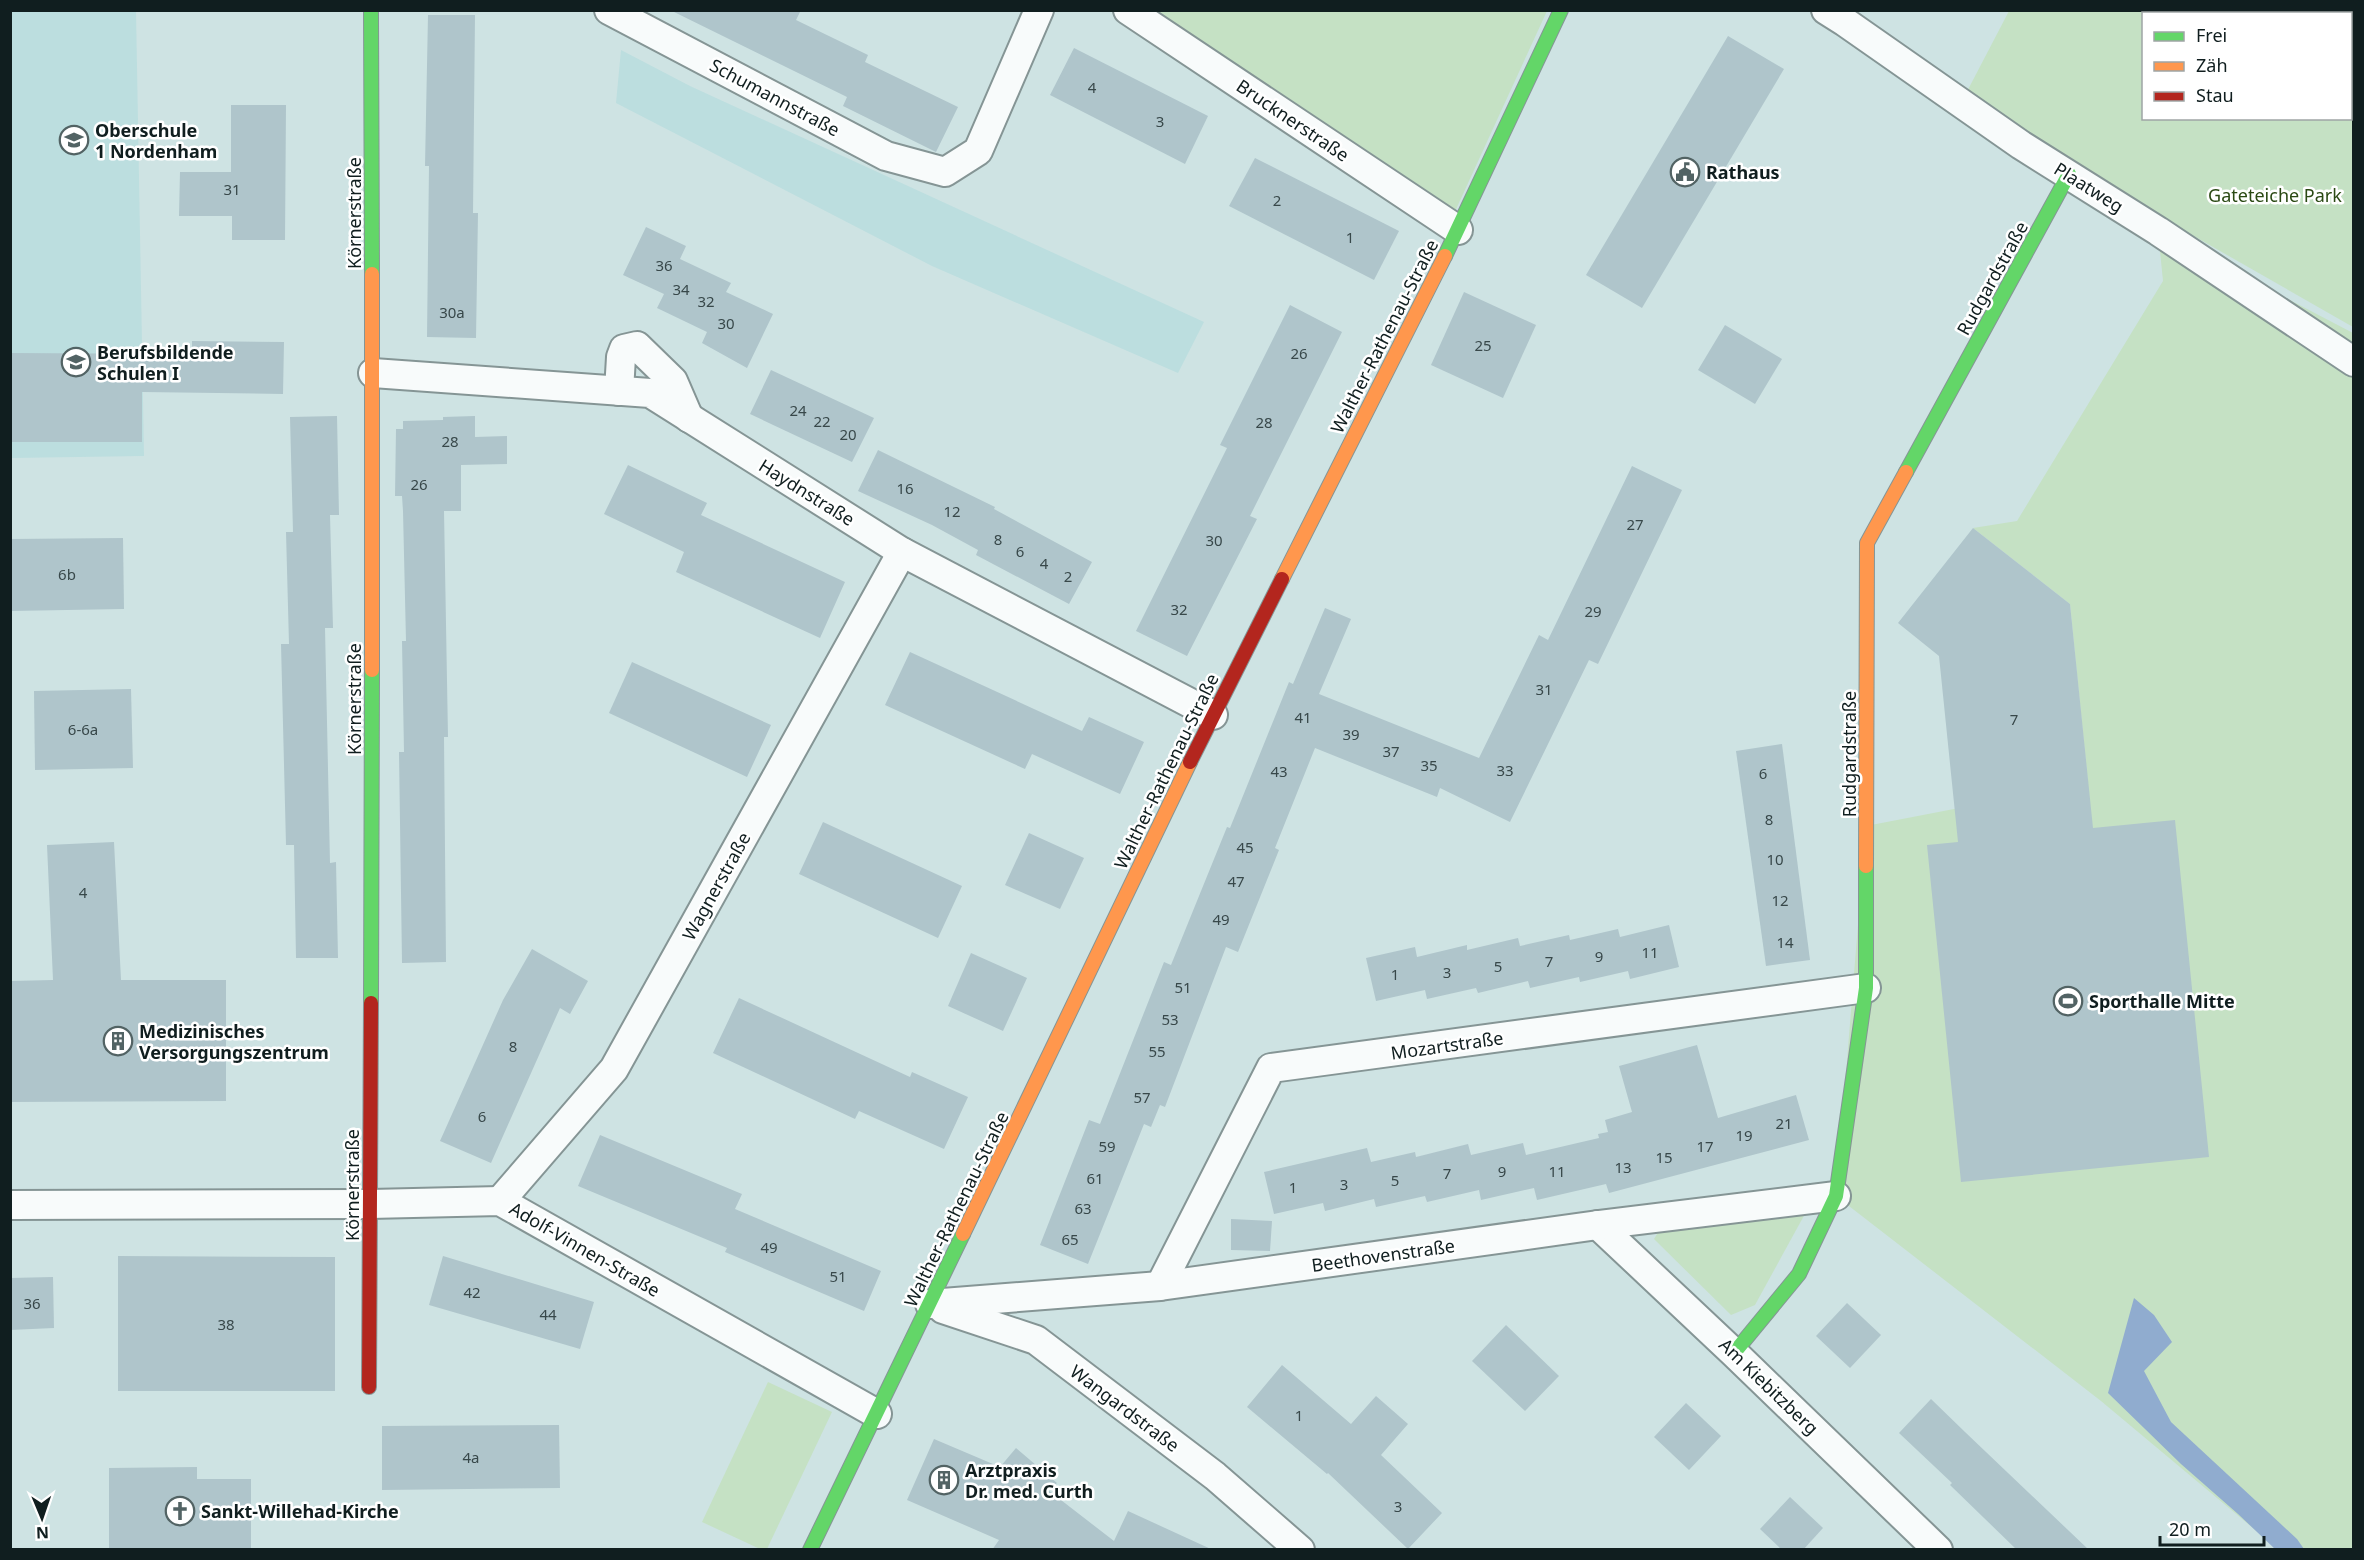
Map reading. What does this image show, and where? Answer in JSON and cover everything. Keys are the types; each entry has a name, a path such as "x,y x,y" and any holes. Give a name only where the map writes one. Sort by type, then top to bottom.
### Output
{"street":[{"name":"Körnerstraße","path":"369,1387 371,10"},
{"name":"Schumannstraße","path":"609,10 886,156 945,172 978,151 1039,10"},
{"name":"Brucknerstraße","path":"1128,10 1458,230"},
{"name":"Walther-Rathenau-Straße","path":"810,1550 1213,715 1458,230 1561,10"},
{"name":"Plaatweg","path":"1826,10 2021,145 2158,231 2354,362"},
{"name":"Rudgardstraße","path":"1734,1353 1799,1274 1836,1196 1866,988 1867,543 2069,174"},
{"path":"618,391 621,357 624,349 637,346 672,381 689,418"},
{"name":"Haydnstraße","path":"372,373 650,393 902,552 1213,715"},
{"name":"Wagnerstraße","path":"500,1201 614,1069 902,552"},
{"name":"Mozartstraße","path":"1160,1286 1271,1068 1866,988"},
{"name":"Beethovenstraße","path":"930,1304 1160,1286 1598,1225 1836,1196"},
{"name":"Adolf-Vinnen-Straße","path":"10,1205 370,1204 500,1201 877,1414"},
{"name":"Am Kiebitzberg","path":"1598,1225 1938,1550"},
{"name":"Wangardstraße","path":"930,1304 1036,1340 1215,1476 1300,1550"}],"shaded area":[{"path":"10,11 136,11 144,456 11,458"},
{"path":"621,50 690,86 1204,322 1178,373 932,266 616,103"}],"green space":[{"path":"1131,11 1547,11 1452,218"},
{"name":"Gateteiche Park","path":"2009,11 2353,11 2353,327 1961,103"},
{"path":"2158,231 2353,333 2353,1549 2278,1549 2101,1401 1836,1196 1866,826 2088,783 2070,604 1973,528 2017,521 2163,281"},
{"path":"1806,1212 1755,1305 1731,1315 1654,1239 1662,1226"},
{"path":"768,1382 832,1412 767,1549 760,1549 702,1522"}],"water":[{"path":"2134,1298 2154,1315 2172,1342 2144,1371 2171,1422 2297,1539 2304,1549 2275,1549 2181,1464 2108,1393"}],"building":[{"path":"670,10 801,10 796,20 868,55 865,62 958,107 936,152 843,106 847,97"},
{"path":"428,15 475,15 473,213 478,213 476,338 427,337 429,166 425,166"},
{"name":"Rathaus","path":"1728,36 1784,69 1642,308 1586,275"},
{"path":"1074,48 1208,116 1185,164 1050,95"},
{"path":"231,105 286,105 285,240 232,240 232,216 179,216 180,172 231,172"},
{"path":"1255,158 1399,231 1374,280 1229,206"},
{"path":"646,227 686,246 680,259 731,283 726,292 773,314 747,368 702,343 707,332 657,308 664,294 623,275"},
{"path":"1464,292 1536,325 1503,398 1431,365"},
{"path":"1290,305 1342,332 1250,516 1257,519 1187,656 1136,631 1227,448 1220,445"},
{"path":"1725,325 1782,359 1755,404 1698,370"},
{"path":"192,341 284,342 283,394 142,392 142,442 10,442 10,353 192,354"},
{"path":"771,370 874,418 852,462 750,414"},
{"path":"337,416 339,515 330,515 333,628 325,628 330,863 336,862 338,958 296,958 294,845 286,845 281,644 289,644 286,532 293,532 290,417"},
{"path":"475,416 475,437 507,436 507,464 461,465 461,511 444,511 448,737 444,737 446,962 402,963 399,752 404,752 402,641 406,641 402,496 395,496 396,429 403,429 403,421"},
{"path":"878,450 995,507 994,509 1092,562 1069,604 976,555 978,550 932,525 858,491"},
{"path":"628,465 707,503 701,515 845,582 820,638 676,572 684,552 604,514"},
{"path":"1632,466 1682,490 1598,664 1589,660 1510,822 1440,788 1437,797 1315,748 1275,848 1279,850 1238,952 1226,947 1165,1107 1160,1105 1151,1127 1144,1124 1088,1264 1040,1245 1089,1120 1100,1124 1164,962 1171,965 1289,682 1293,684 1325,608 1351,619 1319,694 1479,758 1539,635 1548,640"},
{"name":"Sporthalle Mitte","path":"1973,528 2070,604 2093,828 2175,820 2209,1157 1961,1182 1927,845 1958,842 1939,656 1898,623"},
{"path":"123,538 124,609 10,611 10,539"},
{"path":"910,652 1082,731 1089,717 1144,742 1120,794 1032,754 1025,769 885,705"},
{"path":"632,662 771,725 747,777 609,713"},
{"path":"131,689 133,768 35,770 34,691"},
{"path":"1782,744 1810,960 1766,966 1736,751"},
{"path":"823,822 962,886 938,938 799,874"},
{"path":"1029,833 1084,858 1060,909 1005,885"},
{"name":"Medizinisches Versorgungszentrum","path":"114,842 121,980 226,980 226,1101 10,1102 10,981 53,980 47,845"},
{"path":"1669,925 1679,967 1630,979 1628,971 1580,982 1579,977 1530,988 1528,981 1478,993 1476,988 1427,999 1425,990 1376,1001 1366,958 1415,947 1417,957 1467,945 1467,950 1518,938 1520,946 1569,935 1570,940 1618,929 1620,937"},
{"path":"532,949 588,981 570,1014 560,1008 491,1163 440,1141 503,1000"},
{"path":"971,953 1027,978 1003,1031 948,1006"},
{"path":"739,998 910,1077 912,1072 968,1097 944,1149 859,1111 855,1119 713,1053"},
{"path":"1697,1045 1718,1118 1796,1095 1809,1140 1609,1193 1606,1184 1537,1200 1534,1188 1481,1200 1479,1190 1427,1202 1425,1196 1376,1207 1374,1199 1325,1211 1323,1203 1274,1214 1264,1172 1367,1148 1371,1162 1415,1152 1416,1157 1468,1144 1471,1155 1523,1143 1526,1155 1599,1138 1598,1134 1608,1132 1605,1120 1632,1112 1619,1066"},
{"path":"600,1135 742,1194 735,1209 881,1271 864,1311 725,1252 727,1248 578,1186"},
{"path":"1231,1219 1272,1221 1270,1251 1231,1250"},
{"path":"118,1256 335,1257 335,1391 118,1391"},
{"path":"443,1256 594,1302 580,1349 429,1305"},
{"path":"53,1277 54,1328 10,1330 10,1278"},
{"path":"1847,1303 1881,1335 1850,1368 1816,1336"},
{"path":"1506,1325 1559,1376 1525,1411 1472,1361"},
{"path":"1282,1365 1351,1424 1376,1396 1408,1424 1381,1455 1442,1513 1408,1549 1328,1473 1247,1407"},
{"path":"1931,1399 2089,1550 2017,1550 1950,1485 1952,1483 1899,1433"},
{"path":"1686,1403 1721,1436 1689,1470 1654,1437"},
{"path":"559,1425 560,1488 382,1490 382,1426"},
{"path":"934,1439 1000,1467 1016,1448 1057,1483 1048,1490 1114,1541 1128,1511 1213,1550 992,1550 999,1540 907,1500"},
{"name":"Sankt-Willehad-Kirche","path":"197,1467 197,1479 251,1479 251,1550 109,1550 109,1468"},
{"path":"1790,1497 1823,1528 1803,1550 1782,1550 1760,1529"}],"traffic: fast":[{"path":"371,10 372,274"},
{"path":"1445,256 1561,10"},
{"path":"1906,472 2069,174"},
{"path":"371,1003 372,670"},
{"path":"1734,1353 1799,1274 1836,1196 1866,988 1866,866"},
{"path":"810,1550 963,1234"}],"traffic: slow":[{"path":"1282,579 1445,256"},
{"path":"372,274 372,670"},
{"path":"1866,866 1867,543 1906,472"},
{"path":"963,1234 1190,762"}],"traffic: jam":[{"path":"1190,762 1282,579"},
{"path":"369,1387 371,1003"}],"place":[{"name":"Oberschule 1 Nordenham","path":"74,140"},
{"name":"Rathaus","path":"1685,172"},
{"name":"Berufsbildende Schulen I","path":"76,362"},
{"name":"Sporthalle Mitte","path":"2068,1001"},
{"name":"Medizinisches Versorgungszentrum","path":"118,1041"},
{"name":"Arztpraxis Dr. med. Curth","path":"944,1480"},
{"name":"Sankt-Willehad-Kirche","path":"180,1511"}]}
